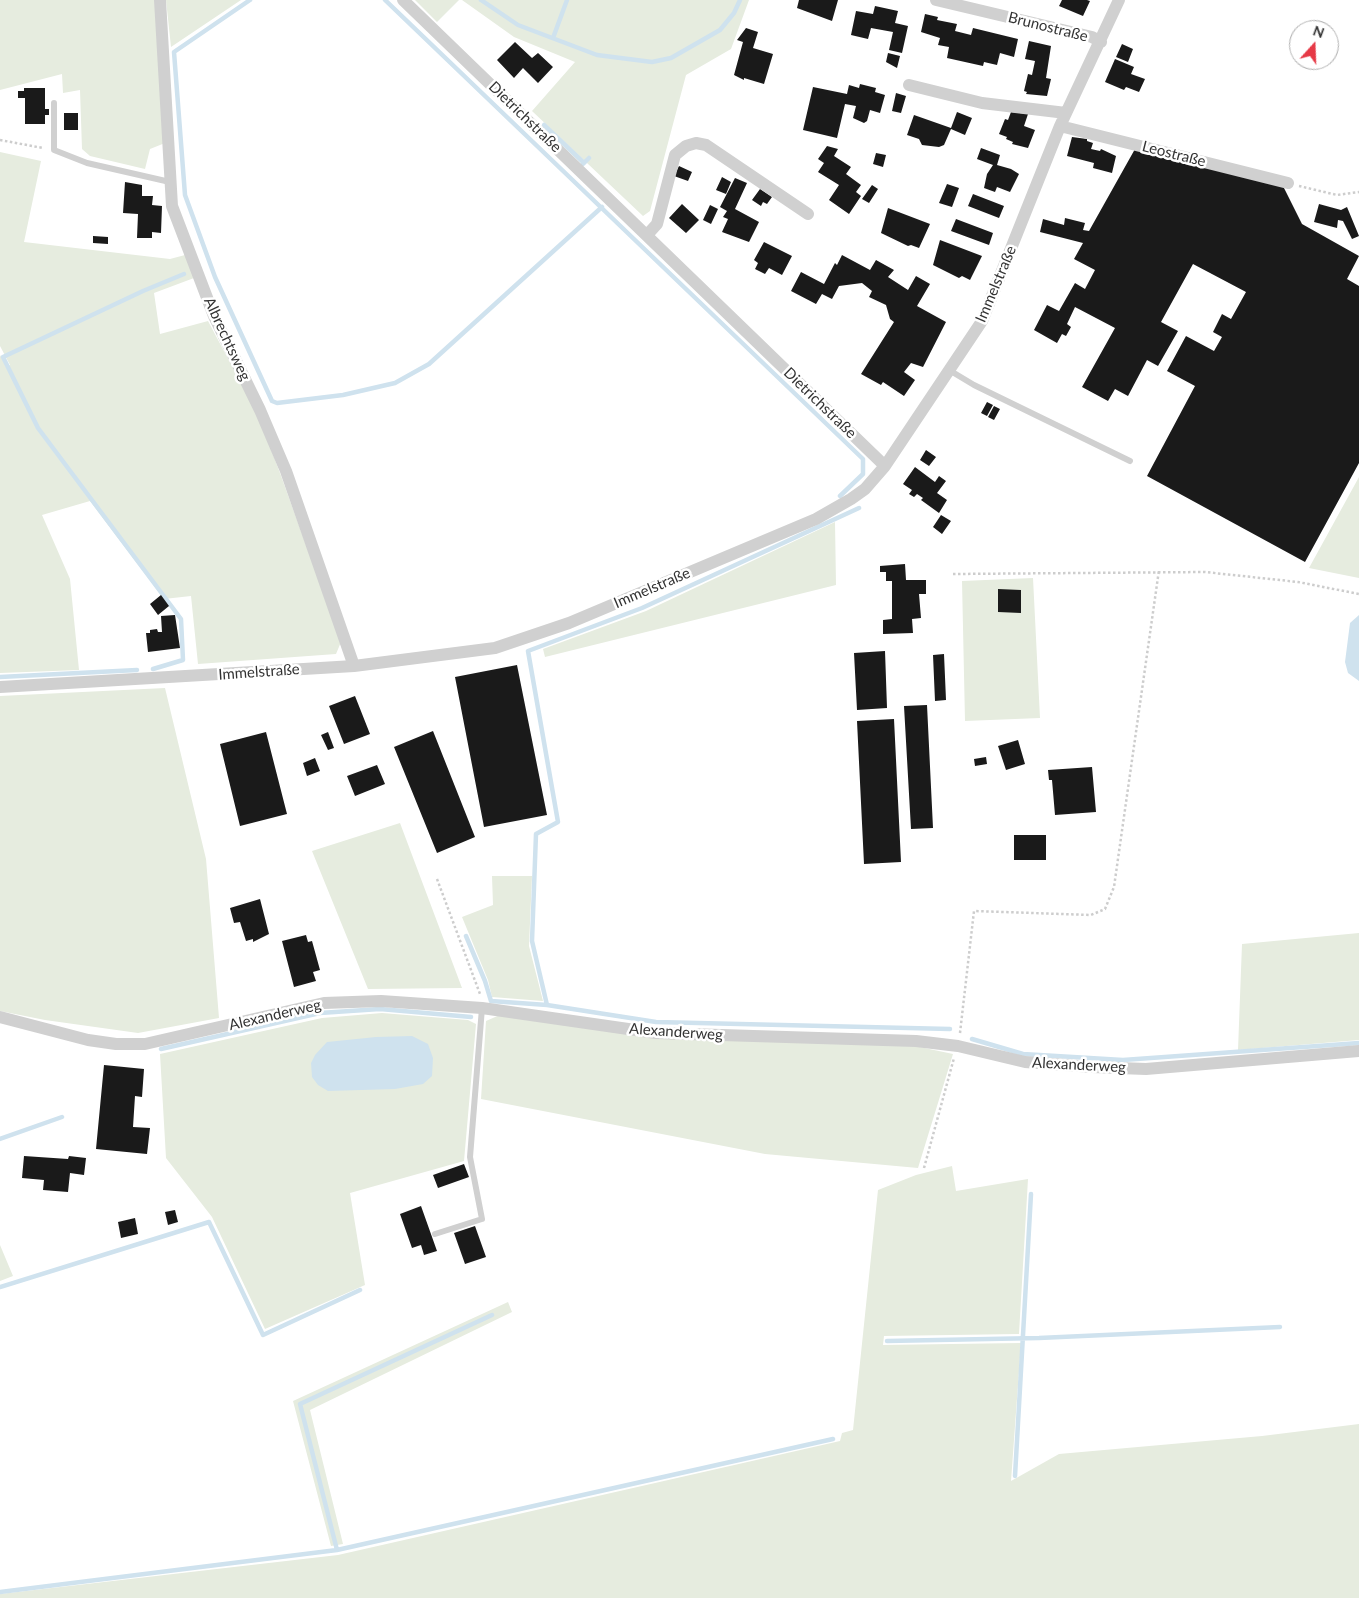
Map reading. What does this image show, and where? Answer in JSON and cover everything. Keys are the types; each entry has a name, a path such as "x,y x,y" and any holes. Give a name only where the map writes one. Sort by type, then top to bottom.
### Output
{"street":[{"name":"Albrechtsweg","path":"160,0 172,206 214,316 260,410 286,471 354,666"},
{"name":"Dietrichstraße","path":"403,0 885,466"},
{"name":"Brunostraße","path":"936,0 1092,37 1101,42"},
{"name":"Immelstraße","path":"0,686 354,666 495,648 569,623 816,519 865,489 885,466 982,321 1060,126 1101,42 1119,0"},
{"path":"909,85 982,104 1066,114"},
{"name":"Leostraße","path":"1060,126 1288,183"},
{"path":"647,235 657,224 675,155 686,146 696,143 706,145 808,214"},
{"name":"Alexanderweg","path":"0,1017 88,1040 116,1044 145,1044 324,1003 382,1002 482,1008 656,1033 916,1041 958,1046 1025,1062 1146,1068 1359,1051"}],"lane":[{"path":"54,103 54,150 86,163 170,182"},
{"path":"949,370 974,385 1130,461"},
{"path":"435,1234 482,1219 470,1158 482,1008"}],"path":[{"path":"0,140 54,150"},
{"path":"1288,183 1337,195 1359,192"},
{"path":"953,574 1159,570 1205,572 1298,582 1359,594"},
{"path":"924,1168 958,1046 974,911 1091,915 1105,909 1114,887 1159,570"},
{"path":"437,879 480,991 482,1008"}],"shaded area":[{"path":"0,0 155,0 165,143 150,149 145,169 90,156 82,149 80,90 63,93 62,74 0,90"},
{"path":"166,0 241,0 171,47"},
{"path":"415,0 459,0 437,22"},
{"path":"462,0 749,0 731,49 686,75 650,211 643,216 532,111 575,62 514,37"},
{"path":"0,152 41,161 24,242 170,259 185,255 194,278 154,293 160,334 208,321 257,413 341,642 336,654 198,664 191,596 164,599 90,501 42,515 70,579 79,670 0,673 0,355 6,367 10,365 0,346"},
{"path":"1359,477 1359,578 1309,568"},
{"path":"835,522 836,585 545,657 543,649 646,611"},
{"path":"1033,578 1040,718 965,721 962,581"},
{"path":"165,688 206,859 219,1018 138,1033 45,1020 0,1011 0,696"},
{"path":"400,823 462,988 368,989 312,851"},
{"path":"492,876 532,876 529,946 543,1001 492,997 488,980 462,917 493,905"},
{"path":"1359,933 1359,1040 1238,1050 1242,944"},
{"path":"382,1013 468,1020 476,1024 464,1161 350,1193 365,1285 265,1329 212,1217 166,1158 160,1054 322,1018"},
{"path":"502,1014 554,1023 915,1046 953,1054 918,1168 765,1154 481,1099 486,1021"},
{"path":"952,1166 956,1191 1028,1179 1019,1334 884,1336 883,1345 1021,1343 1011,1481 1059,1454 1262,1436 1359,1424 1359,1598 0,1598 0,1594 338,1555 840,1441 842,1433 853,1430 878,1190 916,1175"},
{"path":"0,1245 13,1276 0,1281"},
{"path":"508,1302 512,1312 310,1410 343,1544 331,1546 293,1401"}],"water":[{"path":"1359,615 1359,681 1348,673 1345,662 1350,623"},
{"path":"412,1036 428,1044 433,1058 432,1076 423,1084 395,1089 328,1091 318,1085 312,1077 311,1063 315,1055 327,1042 376,1037"}],"building":[{"path":"799,0 838,0 832,21 797,8"},
{"path":"1062,0 1090,1 1083,16 1059,6"},
{"path":"875,6 898,11 895,23 908,26 902,53 889,50 893,32 871,28 868,39 851,35 856,11 873,14"},
{"path":"925,14 938,17 937,20 957,24 955,31 971,35 973,28 1018,39 1014,57 1000,53 997,65 984,62 983,66 947,58 949,47 938,45 940,38 921,32"},
{"path":"746,28 758,32 753,48 773,54 764,84 744,78 744,80 734,75 743,42 737,40"},
{"path":"1029,41 1051,46 1046,78 1051,79 1047,96 1026,94 1027,92 1024,91 1028,74 1032,75 1035,61 1025,59"},
{"path":"515,42 532,58 538,53 553,67 538,83 523,68 514,78 497,60"},
{"path":"1122,44 1133,49 1128,62 1116,57"},
{"path":"888,53 900,56 897,68 886,62"},
{"path":"1115,59 1134,67 1131,74 1145,79 1139,92 1126,87 1124,90 1105,82"},
{"path":"860,84 876,88 875,92 885,95 880,113 870,110 867,121 864,123 853,118 856,106 845,104 837,138 803,130 813,87 847,94 849,85 859,88"},
{"path":"24,88 45,88 45,109 49,109 49,115 45,115 45,124 25,124 25,98 18,98 18,91 24,91"},
{"path":"896,93 906,96 901,113 892,111"},
{"path":"957,112 972,118 965,135 951,129 944,145 939,147 922,145 919,139 907,135 914,115 951,128"},
{"path":"1011,112 1028,114 1024,126 1035,130 1028,148 1012,144 1013,142 1006,139 1007,137 999,134 1005,119 1008,120"},
{"path":"64,113 78,113 78,130 64,130"},
{"path":"1072,137 1087,139 1087,141 1093,143 1091,149 1100,151 1101,149 1116,156 1112,173 1093,168 1094,163 1067,156"},
{"path":"827,146 838,149 834,156 851,167 846,174 861,185 856,192 861,196 849,214 829,200 839,185 818,172 824,163 818,159"},
{"path":"981,148 1000,155 997,165 1011,169 1019,174 1010,192 997,187 995,192 984,188 987,174 993,165 977,159"},
{"path":"1135,149 1283,186 1302,224 1359,256 1347,279 1359,286 1359,463 1305,562 1147,476 1195,386 1167,371 1186,336 1214,351 1222,337 1213,332 1222,314 1231,319 1246,292 1193,264 1161,322 1178,331 1158,366 1147,360 1128,396 1115,389 1108,401 1082,387 1115,328 1075,307 1067,324 1071,327 1066,336 1062,334 1057,343 1034,330 1047,305 1059,311 1075,283 1085,289 1095,270 1074,259 1083,243 1040,232 1043,219 1064,225 1065,218 1085,223 1083,230 1089,231"},
{"path":"876,153 886,155 883,167 873,164"},
{"path":"679,166 692,172 688,181 674,176"},
{"path":"722,177 731,182 726,194 716,190"},
{"path":"735,178 747,183 735,209 759,222 749,242 722,232 728,219 723,217 727,211 720,207"},
{"path":"125,182 142,185 142,196 153,196 152,205 162,206 161,233 152,232 152,238 137,238 138,214 123,213"},
{"path":"947,184 959,188 952,207 939,203"},
{"path":"872,185 878,189 869,203 862,199"},
{"path":"760,189 772,197 767,204 763,202 761,206 752,200"},
{"path":"973,194 1004,206 999,218 968,206"},
{"path":"682,204 699,220 686,233 669,218"},
{"path":"1319,204 1341,210 1347,207 1359,236 1352,239 1343,221 1338,220 1337,228 1314,222"},
{"path":"710,205 718,209 711,224 703,220"},
{"path":"888,208 930,224 919,248 911,245 908,246 881,233"},
{"path":"956,219 993,233 989,245 951,231"},
{"path":"93,236 108,237 108,244 93,243"},
{"path":"940,240 982,256 970,280 962,276 959,278 933,265"},
{"path":"764,242 792,256 782,275 769,268 765,274 755,269 758,263 754,260"},
{"path":"842,255 870,270 876,260 894,270 888,277 908,290 916,276 930,284 917,306 946,322 923,367 911,363 904,372 915,380 904,396 883,382 881,385 861,374 894,322 890,319 886,305 869,297 872,291 862,283 839,286 832,299 822,294 816,304 791,291 801,272 824,284 835,263 837,265"},
{"path":"987,402 993,405 987,416 981,413"},
{"path":"994,406 1000,409 994,420 988,417"},
{"path":"926,450 936,457 929,466 920,460"},
{"path":"915,467 935,482 939,476 946,481 937,493 947,500 939,513 921,500 923,498 917,494 914,497 909,494 912,490 903,484"},
{"path":"941,515 951,521 942,534 933,527"},
{"path":"905,564 906,580 926,580 926,594 919,594 921,618 912,619 913,633 883,634 883,620 892,619 892,581 886,581 886,572 880,572 880,566"},
{"path":"998,589 1021,590 1021,613 998,612"},
{"path":"161,595 169,606 158,615 150,604"},
{"path":"175,615 180,648 148,652 146,633 157,629 158,632 162,632 161,616"},
{"path":"885,651 887,708 857,710 854,653"},
{"path":"944,654 946,700 935,701 933,655"},
{"path":"517,665 547,815 484,827 455,677"},
{"path":"355,696 370,734 344,744 329,706"},
{"path":"927,705 933,828 911,829 904,706"},
{"path":"894,719 901,862 864,864 857,721"},
{"path":"433,731 475,837 437,853 394,747"},
{"path":"266,732 287,814 240,826 220,744"},
{"path":"328,732 334,748 328,750 321,735"},
{"path":"1018,740 1025,764 1006,770 998,746"},
{"path":"986,757 987,764 975,766 974,759"},
{"path":"315,758 320,771 307,776 303,763"},
{"path":"377,765 385,784 355,796 347,776"},
{"path":"1092,767 1096,812 1055,815 1052,780 1049,780 1048,770"},
{"path":"1014,835 1046,835 1046,860 1014,860"},
{"path":"260,899 269,934 253,942 253,939 246,941 240,922 234,923 230,908"},
{"path":"306,935 308,942 312,941 320,970 313,972 316,981 294,987 282,941"},
{"path":"104,1065 144,1069 142,1097 135,1096 133,1127 150,1128 147,1154 96,1149"},
{"path":"24,1156 68,1159 69,1156 86,1158 84,1175 70,1173 68,1192 43,1190 44,1180 22,1178"},
{"path":"464,1164 469,1177 438,1188 433,1175"},
{"path":"421,1206 437,1251 424,1255 421,1245 412,1248 400,1214"},
{"path":"175,1210 178,1222 168,1225 165,1212"},
{"path":"135,1218 138,1234 121,1238 118,1222"},
{"path":"475,1226 486,1257 465,1264 454,1233"}],"waterway":[{"path":"250,0 174,52 185,195 215,277 272,401 277,403 343,395 395,383 429,364 602,207"},
{"path":"385,0 863,459 863,474 840,496"},
{"path":"481,0 518,25 597,55 652,62 671,58 720,30 734,13 740,0"},
{"path":"553,38 567,0"},
{"path":"544,125 584,163"},
{"path":"583,164 589,158"},
{"path":"153,669 183,660 181,619 38,428 3,357 143,291 184,274"},
{"path":"547,1005 532,941 536,834 558,822 528,651 642,608 859,508"},
{"path":"0,677 137,670"},
{"path":"466,936 485,981 491,1001 547,1005 656,1022 950,1029"},
{"path":"161,1049 320,1013 380,1009 471,1017"},
{"path":"972,1039 1023,1054 1123,1060 1359,1043"},
{"path":"0,1139 62,1117"},
{"path":"1015,1476 1031,1194"},
{"path":"0,1287 209,1222 263,1335 360,1290"},
{"path":"337,1550 300,1404 492,1315"},
{"path":"887,1341 1039,1338 1280,1327"},
{"path":"0,1592 337,1550 833,1439"}]}
